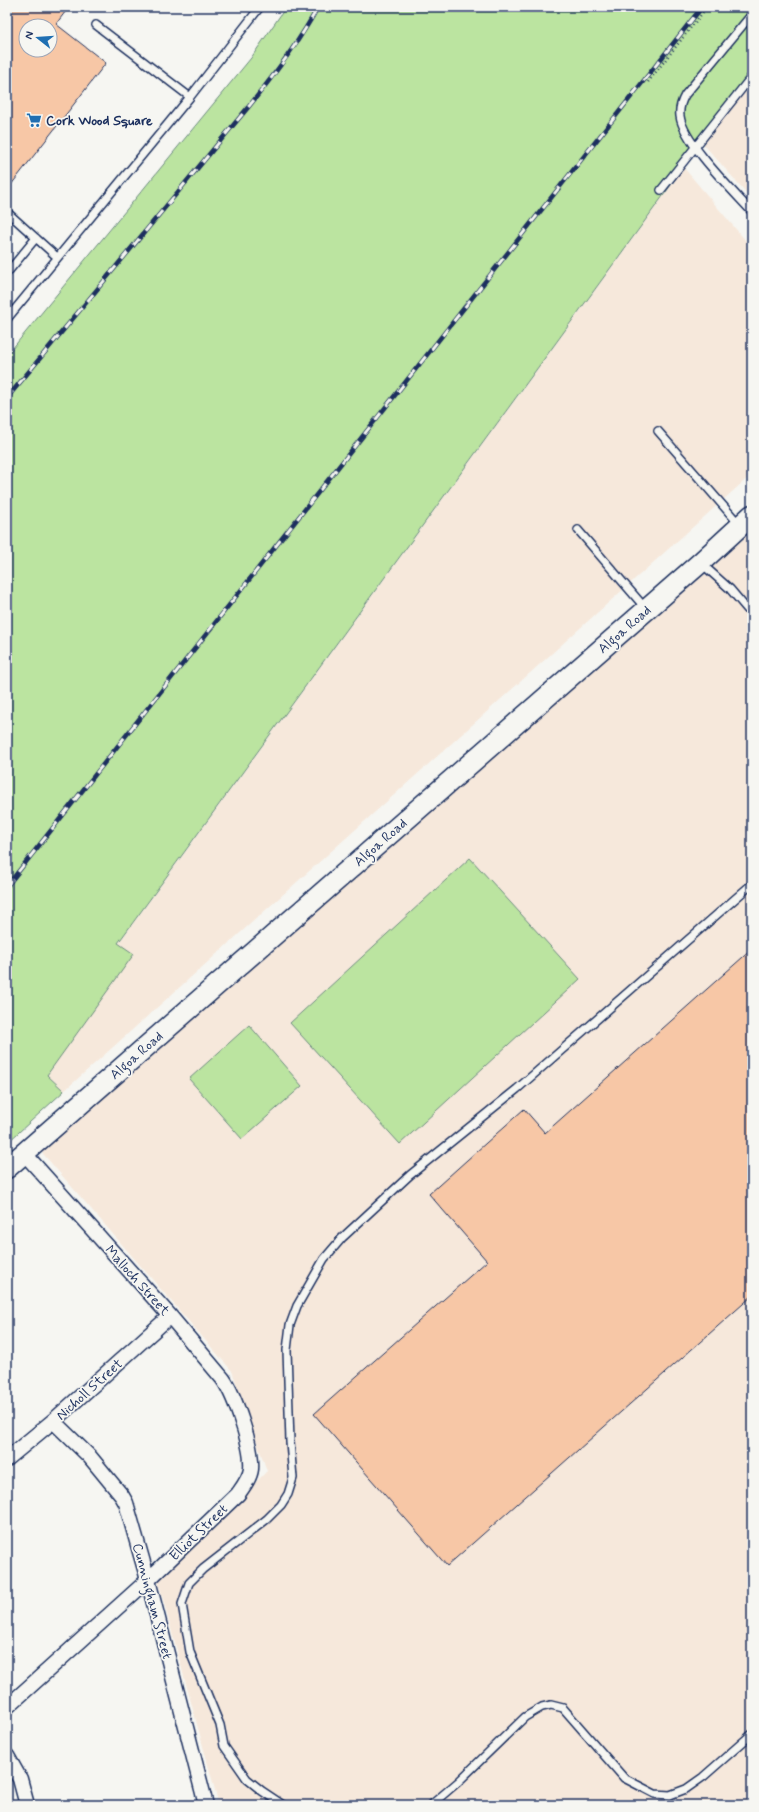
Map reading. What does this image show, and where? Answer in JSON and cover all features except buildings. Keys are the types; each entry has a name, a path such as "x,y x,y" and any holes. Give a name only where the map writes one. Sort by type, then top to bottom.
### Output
{"street":[{"name":"Algoa Road","path":"7,1168 700,563 746,520"},
{"name":"Malloch Street","path":"24,1153 210,1362 228,1387 239,1416"},
{"name":"Nicholl Street","path":"7,1459 53,1421 170,1316"},
{"name":"Elliot Street","path":"7,1707 148,1580 238,1494 247,1480 251,1470 251,1458 239,1416"},
{"name":"Cunningham Street","path":"53,1421 90,1457 122,1496 129,1513 148,1580 206,1805"},
{"path":"7,1756 20,1779 27,1805"}],"lane":[{"path":"7,319 190,97 260,7"},
{"path":"752,14 685,95 681,102 680,117 683,126 695,148 752,212"},
{"path":"96,25 190,97"},
{"path":"661,190 752,76"},
{"path":"8,214 57,257"},
{"path":"7,273 36,238"},
{"path":"658,431 746,520"},
{"path":"578,530 647,609"},
{"path":"700,563 730,589 752,616"},
{"path":"283,1805 247,1779 224,1746 220,1725 190,1652 182,1604 189,1583 203,1569 267,1519 281,1506 288,1494 293,1478 290,1442 287,1350 290,1325 297,1306 324,1259 342,1238 410,1175 517,1089 633,986 752,884"},
{"path":"431,1805 458,1782 525,1717 542,1707 551,1705 563,1708 624,1778 655,1794 670,1795 686,1789 703,1777 752,1734"}],"path":[{"path":"648,82 708,7"}],"shaded area":[{"path":"752,72 752,199 698,138"},
{"path":"684,168 752,248 752,474 64,1091 47,1075 133,954 118,944"},
{"path":"752,525 752,1805 219,1805 158,1581 267,1471 232,1371 38,1148"}],"green space":[{"path":"286,7 752,7 752,74 118,943 134,954 47,1075 64,1091 7,1143 7,355 251,58"},
{"path":"470,858 580,979 400,1144 290,1023"},
{"path":"249,1025 302,1086 242,1139 189,1079"}],"railway":[{"path":"7,398 259,93 295,45 318,7"},
{"path":"7,886 702,7"}],"place":[{"name":"Cork Wood Square","path":"34,120"}]}
